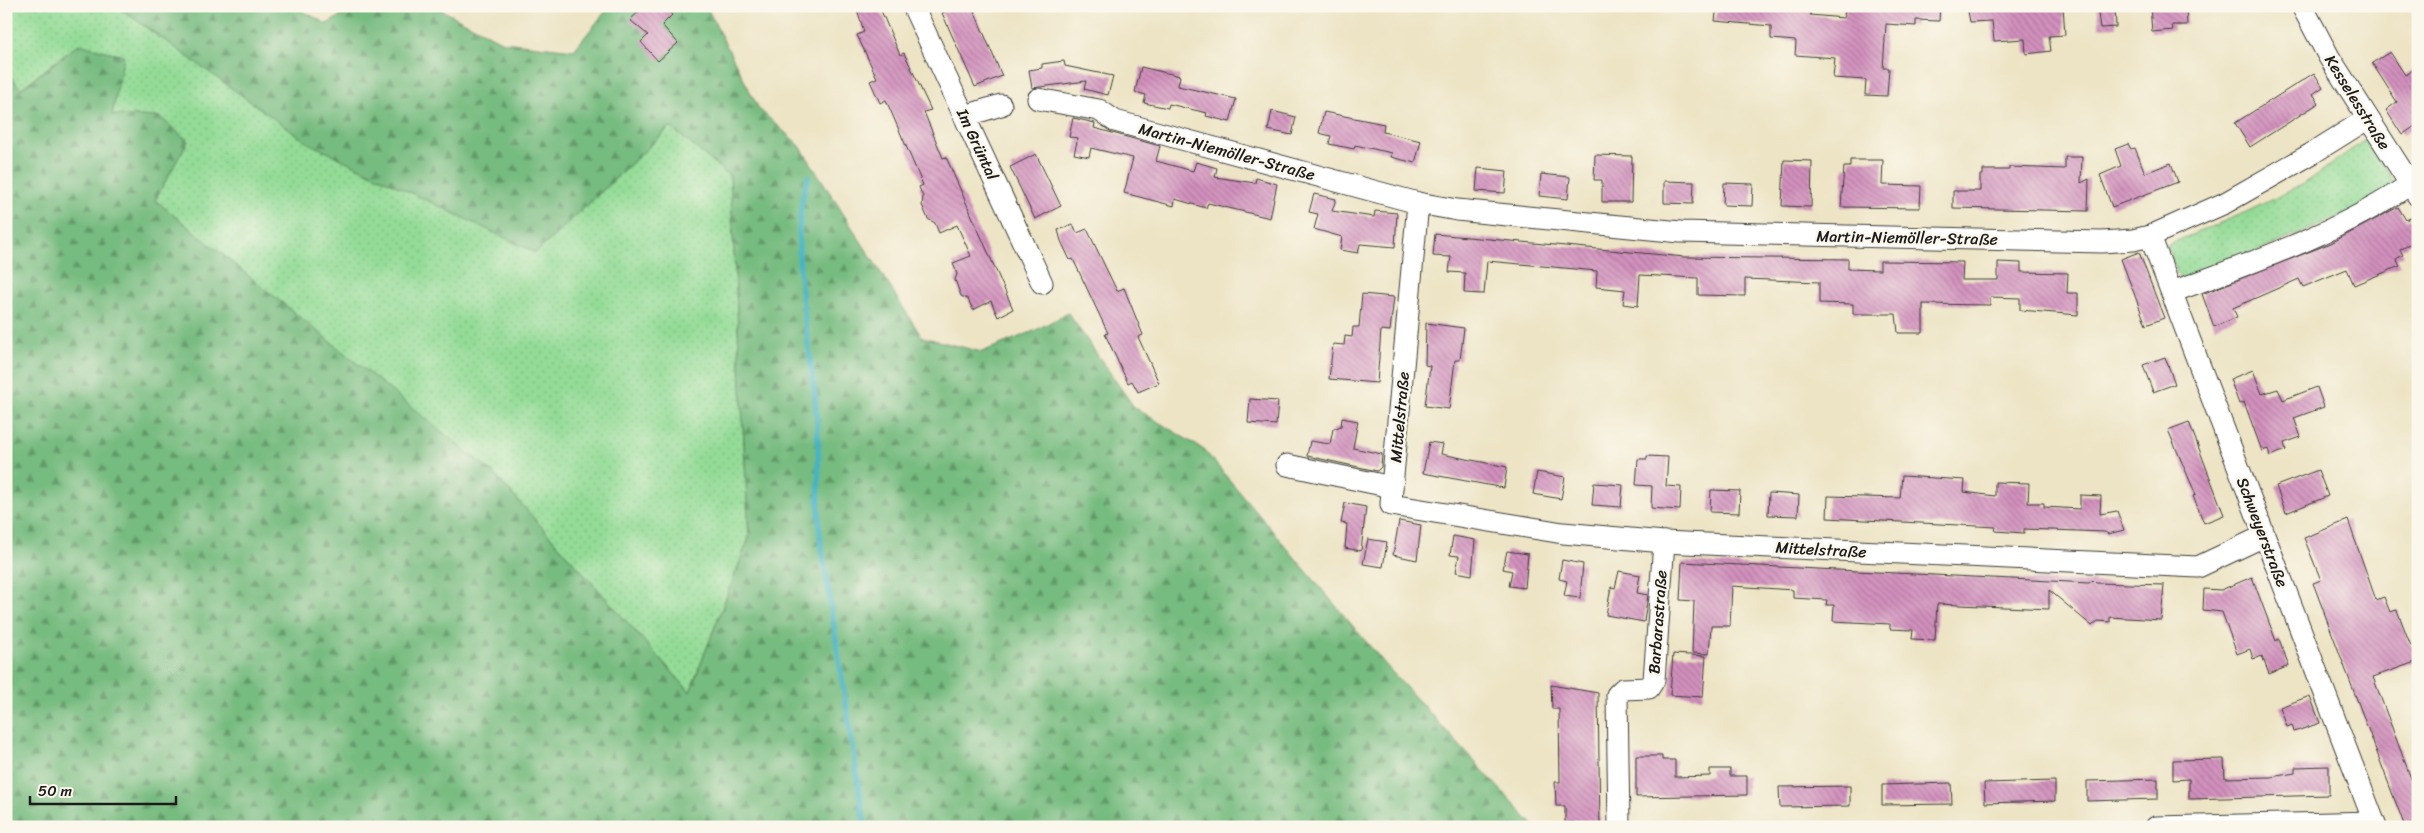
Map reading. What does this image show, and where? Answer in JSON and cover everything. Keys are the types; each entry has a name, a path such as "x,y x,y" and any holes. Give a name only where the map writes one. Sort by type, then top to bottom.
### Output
{"street":[{"name":"Im Grüntal","path":"913,6 1042,283"},
{"name":"Kesselesstraße","path":"2302,6 2329,57 2414,190"},
{"name":"Martin-Niemöller-Straße","path":"1038,99 1099,110 1115,121 1418,203 1456,210 1681,232 2102,242 2133,240 2150,236 2225,202 2311,154 2367,119"},
{"path":"965,116 1001,105"},
{"path":"2172,292 2332,228 2386,201 2414,190"},
{"name":"Mittelstraße","path":"1418,203 1391,505 1563,533 1664,542 2198,567 2264,536"},
{"name":"Schweyerstraße","path":"2150,236 2375,824"},
{"name":"Mittelstraße","path":"1287,466 1392,487"},
{"name":"Barbarastraße","path":"1620,825 1617,696 1623,689 1648,688 1654,680 1664,542"},
{"path":"2156,827 2375,824"}],"green space":[{"path":"6,6 117,6 156,35 536,253 670,127 730,176 749,538 690,692 494,474 154,200 188,141 159,117 112,115 79,44 20,89 6,70"},
{"path":"117,6 294,6 327,24 357,6 434,6 503,42 574,50 610,6 706,6 759,109 800,146 922,337 982,352 1034,331 1068,313 1134,407 1204,450 1390,670 1535,827 6,827 6,70 21,89 79,44 124,56 112,115 160,117 188,141 155,200 494,474 690,692 749,538 730,176 670,127 536,253 308,143"},
{"path":"2366,139 2397,187 2363,207 2181,283 2167,245 2244,213 2304,184"}],"building":[{"path":"645,6 664,6 672,15 662,25 678,43 658,61 641,42 648,35 630,20"},
{"path":"856,6 879,6 900,55 904,53 931,110 924,112 943,158 946,157 1013,309 998,317 991,301 973,310 968,299 961,296 955,280 957,274 953,263 971,256 957,225 939,233 935,223 928,219 922,205 923,197 919,187 923,185 886,100 880,103 870,81 877,78 857,35 864,32"},
{"path":"957,6 972,6 1002,76 975,87 942,13"},
{"path":"1717,6 1811,6 1810,15 1844,18 1845,6 1940,6 1939,21 1916,20 1916,26 1886,24 1883,68 1889,68 1887,96 1865,95 1866,80 1833,78 1835,58 1795,55 1796,41 1771,39 1771,26 1715,21"},
{"path":"1967,6 2063,6 2065,35 2049,36 2051,51 2026,54 2025,39 1994,41 1992,21 1970,22"},
{"path":"2097,6 2115,6 2116,27 2100,28"},
{"path":"2150,6 2186,6 2187,25 2172,25 2173,30 2152,32"},
{"path":"2390,52 2405,75 2418,67 2418,124 2402,135 2386,110 2397,102 2372,63"},
{"path":"1064,61 1065,66 1113,76 1108,95 1084,89 1086,81 1032,88 1029,70 1042,68 1042,64"},
{"path":"1141,67 1180,76 1178,86 1236,99 1230,122 1206,116 1207,113 1169,104 1168,108 1144,103 1146,95 1135,92"},
{"path":"2314,73 2323,87 2313,94 2319,103 2250,147 2235,123"},
{"path":"1272,111 1296,117 1292,135 1268,130"},
{"path":"1324,112 1384,124 1383,132 1421,141 1415,163 1391,157 1392,153 1355,145 1354,149 1329,144 1331,136 1319,133"},
{"path":"1073,118 1095,123 1094,128 1160,146 1156,161 1193,171 1196,162 1217,168 1215,177 1255,183 1256,178 1277,184 1270,218 1208,203 1206,208 1175,199 1174,206 1124,193 1133,158 1091,148 1089,157 1074,154 1078,138 1069,137"},
{"path":"2128,144 2131,149 2135,148 2145,173 2171,163 2178,182 2112,207 2100,175 2121,166 2115,149"},
{"path":"1036,154 1061,206 1035,219 1010,167"},
{"path":"1595,155 1632,156 1631,202 1602,202 1602,180 1594,180"},
{"path":"2065,157 2082,157 2081,183 2089,179 2088,211 1953,208 1953,191 1980,191 1980,175 1983,175 1983,170 2009,170 2009,167 2065,169"},
{"path":"1784,160 1812,161 1811,207 1782,206"},
{"path":"1850,160 1883,160 1882,185 1921,186 1920,208 1841,207 1844,167 1850,167"},
{"path":"1478,168 1507,171 1505,193 1476,191"},
{"path":"1541,174 1570,177 1568,199 1539,196"},
{"path":"1664,181 1694,182 1693,204 1664,203"},
{"path":"1724,183 1753,184 1752,206 1723,205"},
{"path":"1314,194 1336,199 1332,211 1374,217 1375,211 1397,213 1395,247 1360,244 1358,253 1340,250 1342,237 1314,229 1318,214 1309,212"},
{"path":"2398,207 2406,220 2410,218 2418,231 2418,239 2400,250 2403,255 2396,259 2400,266 2354,285 2347,269 2303,287 2299,279 2233,308 2237,317 2214,327 2202,294 2331,243"},
{"path":"1073,224 1077,233 1087,229 1117,291 1124,288 1143,335 1138,337 1159,383 1138,392 1132,381 1128,383 1105,334 1108,333 1073,259 1070,260 1061,241 1058,230"},
{"path":"1435,234 1685,257 1848,259 1848,269 1880,270 1880,261 1963,262 1962,280 1998,280 1998,262 2021,263 2021,272 2068,273 2067,293 2078,293 2078,315 2020,310 2020,298 1990,297 1990,305 1923,304 1923,333 1898,333 1896,314 1853,314 1853,304 1819,303 1819,282 1745,279 1745,296 1698,295 1698,278 1640,275 1638,306 1623,304 1625,290 1596,287 1597,271 1487,261 1484,294 1464,293 1465,273 1449,272 1451,257 1433,256"},
{"path":"2139,252 2164,318 2146,325 2121,259"},
{"path":"1362,294 1394,297 1390,331 1381,330 1377,383 1329,379 1333,344 1344,345 1345,336 1352,337 1353,327 1359,327"},
{"path":"1426,323 1464,328 1460,360 1455,360 1449,409 1425,406 1430,366 1425,365"},
{"path":"2165,357 2175,384 2153,392 2143,365"},
{"path":"2253,370 2262,394 2278,389 2283,400 2317,387 2324,407 2294,418 2301,437 2284,443 2286,450 2270,456 2268,449 2262,451 2244,402 2239,404 2230,379"},
{"path":"1250,399 1278,401 1276,425 1248,423"},
{"path":"1342,418 1358,421 1353,448 1382,454 1381,467 1377,471 1307,456 1310,441 1330,444 1333,429 1341,426"},
{"path":"2189,422 2224,515 2204,523 2193,496 2196,495 2168,430"},
{"path":"1429,442 1443,444 1441,454 1507,467 1504,488 1423,473"},
{"path":"1647,456 1668,457 1666,486 1681,487 1680,510 1651,508 1652,486 1636,485 1638,459 1647,459"},
{"path":"2318,470 2328,496 2286,513 2276,486"},
{"path":"1537,472 1565,477 1561,499 1533,494"},
{"path":"1902,476 1965,480 1964,492 1995,496 1995,482 2029,483 2028,503 2044,503 2044,507 2080,509 2080,495 2101,496 2100,514 2117,511 2124,530 2108,534 2105,532 2024,529 2024,533 1995,531 1996,527 1827,518 1828,496 1900,498"},
{"path":"1594,483 1623,485 1621,507 1592,505"},
{"path":"1711,490 1740,491 1739,513 1710,512"},
{"path":"1769,493 1799,495 1798,516 1768,515"},
{"path":"1345,503 1366,507 1361,551 1345,548 1347,524 1341,523"},
{"path":"2348,520 2376,600 2384,597 2390,612 2397,610 2411,646 2418,644 2418,661 2373,677 2418,797 2418,822 2405,827 2313,583 2321,580 2304,538"},
{"path":"1399,521 1421,525 1417,560 1393,555"},
{"path":"1453,536 1475,540 1472,575 1456,572 1459,556 1450,555"},
{"path":"1368,539 1387,542 1383,567 1363,564"},
{"path":"1507,551 1528,554 1525,588 1509,586 1512,571 1503,569"},
{"path":"1562,560 1583,564 1580,598 1564,596 1567,581 1559,579"},
{"path":"1682,562 2089,583 2093,580 2096,583 2164,585 2161,620 2110,617 2110,622 2098,621 2092,626 2049,590 2049,609 1937,604 1935,640 1912,639 1913,630 1890,629 1890,624 1833,621 1834,605 1826,605 1827,600 1793,598 1793,590 1732,586 1730,626 1711,626 1709,654 1692,653 1694,601 1680,600"},
{"path":"1619,571 1640,575 1637,593 1648,595 1644,622 1606,615 1611,587 1615,588"},
{"path":"2252,577 2276,641 2279,639 2289,666 2269,674 2262,656 2253,659 2250,649 2237,654 2222,612 2203,610 2204,589 2221,590"},
{"path":"1673,654 1706,656 1703,697 1670,695"},
{"path":"1551,685 1598,693 1600,827 1574,827 1574,822 1565,823 1565,806 1556,806 1555,782 1560,782 1559,709 1552,709"},
{"path":"2310,696 2320,723 2294,732 2292,725 2287,727 2280,707"},
{"path":"1636,756 1662,756 1662,760 1675,760 1675,777 1710,776 1710,769 1730,769 1730,776 1747,776 1747,795 1636,797"},
{"path":"2224,759 2225,778 2271,777 2295,773 2295,767 2329,766 2329,795 2189,799 2189,779 2173,780 2173,760"},
{"path":"2158,779 2158,799 2087,801 2087,781"},
{"path":"2055,781 2055,801 1985,803 1984,783"},
{"path":"1951,783 1952,804 1882,805 1882,785"},
{"path":"1850,786 1850,806 1780,807 1779,787"}],"waterway":[{"path":"808,177 802,203 799,261 816,408 820,537 865,827"}]}
